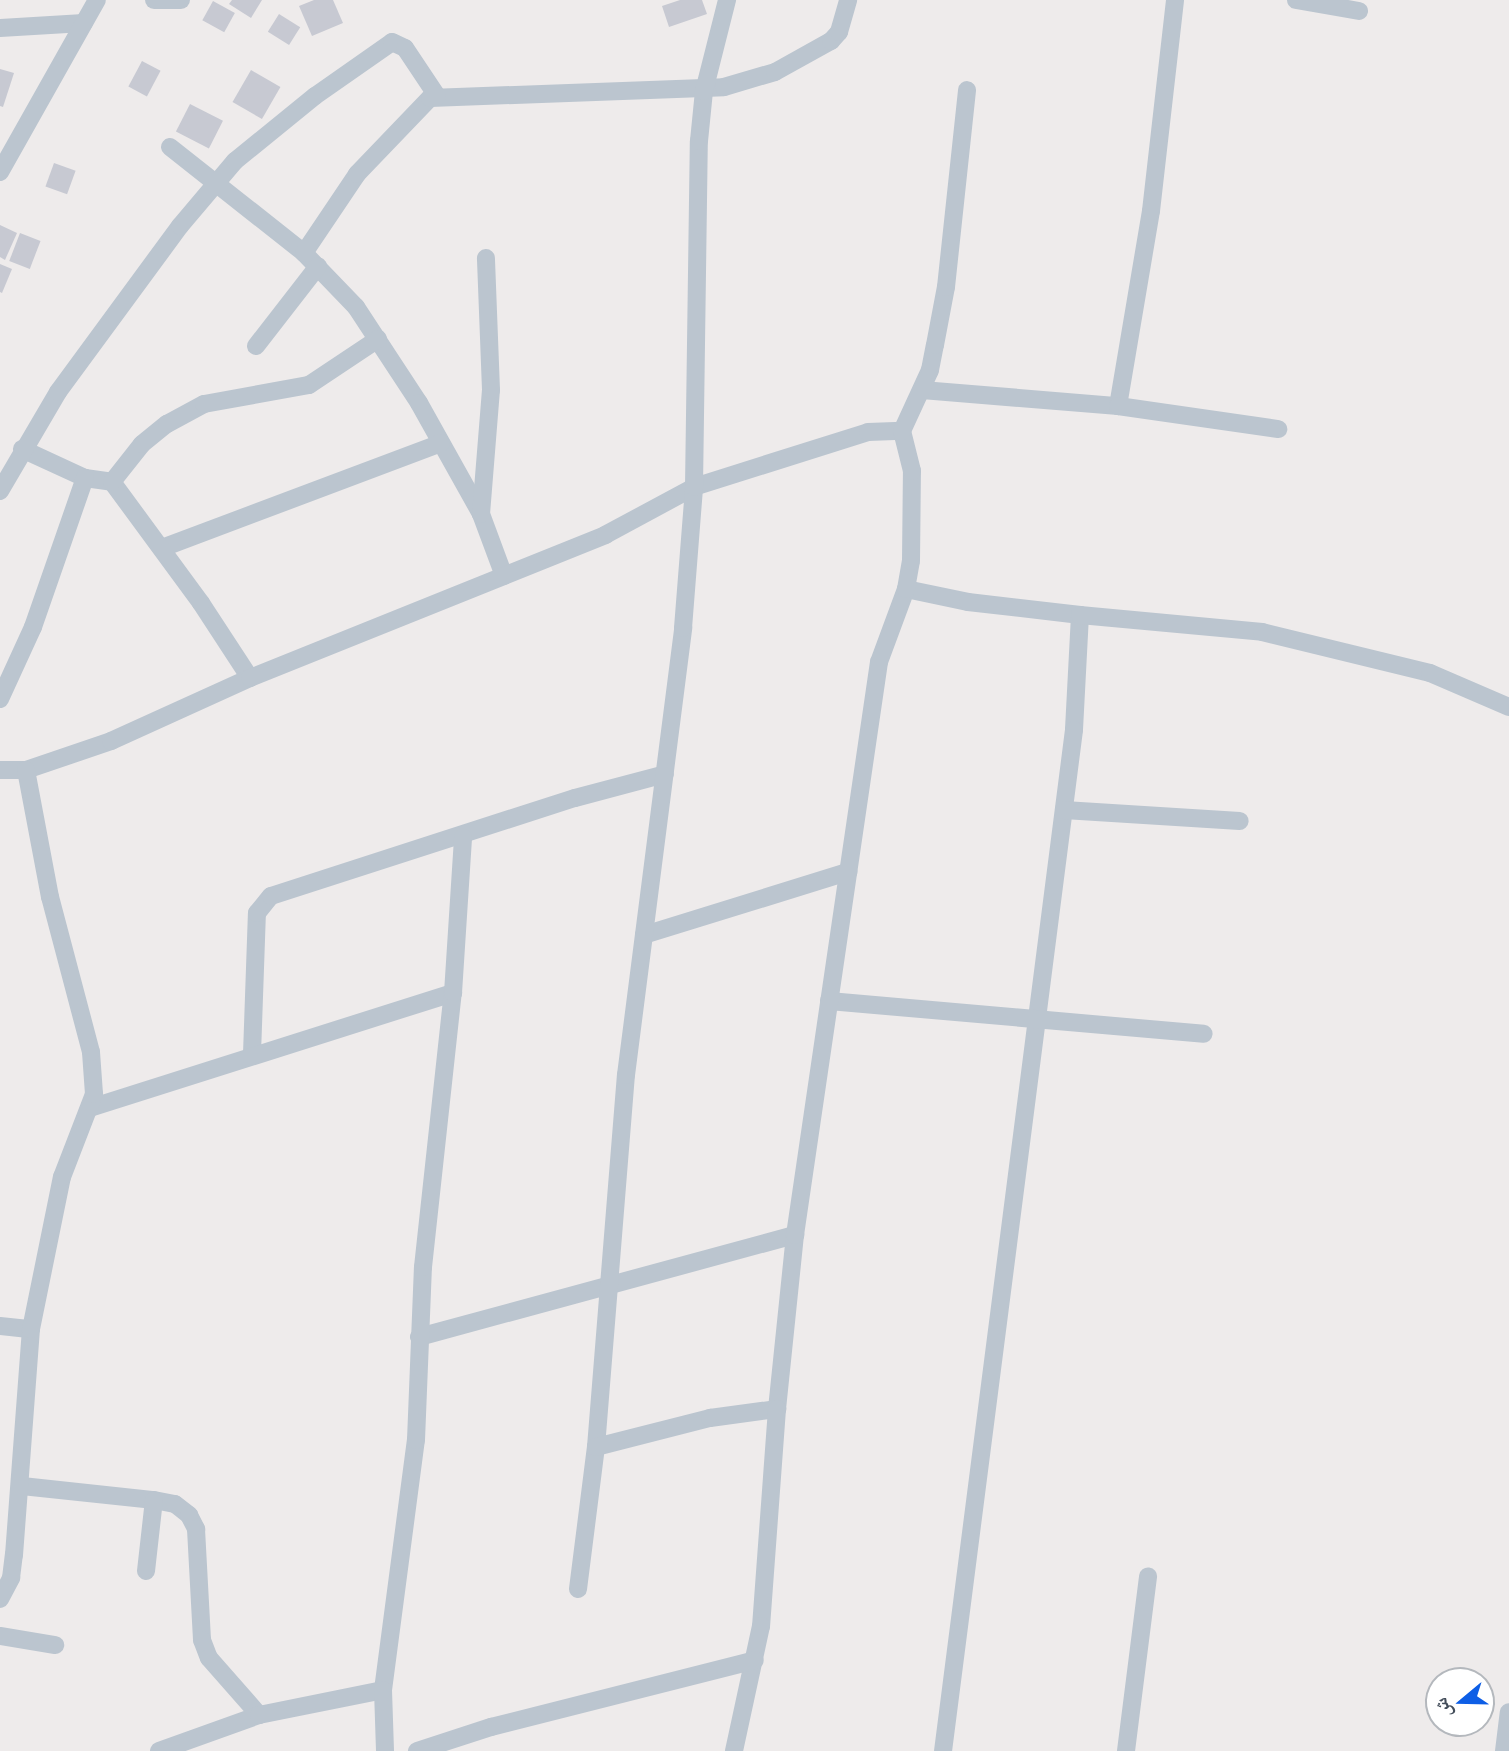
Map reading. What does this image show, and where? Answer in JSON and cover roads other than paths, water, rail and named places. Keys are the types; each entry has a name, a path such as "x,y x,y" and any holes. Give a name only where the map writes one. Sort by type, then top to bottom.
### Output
{"street":[{"path":"0,172 97,0"},
{"path":"154,0 181,0"},
{"path":"578,1589 596,1447 626,1075 665,774 694,487 695,227 704,91 727,0"},
{"path":"304,253 383,143 417,107 437,96 704,91 769,74 827,44 839,32 848,0"},
{"path":"1118,406 1151,211 1175,0"},
{"path":"1296,0 1359,10"},
{"path":"0,28 84,23"},
{"path":"0,491 22,449 58,392 216,180 315,96 392,42 405,48 437,96"},
{"path":"734,1751 755,1660 768,1562 777,1409 795,1235 879,662 906,589 911,561 912,471 902,431 922,390 946,287 967,90"},
{"path":"170,147 216,180 304,253 318,266 378,339 481,514 504,576"},
{"path":"481,514 491,390 486,258"},
{"path":"256,346 318,266"},
{"path":"112,482 142,444 167,424 204,404 309,385 378,339"},
{"path":"922,390 1118,406 1278,429"},
{"path":"0,769 26,770 111,741 250,678 605,535 694,487 868,432 902,431"},
{"path":"162,548 441,443"},
{"path":"22,449 85,478 112,482 162,548 250,678"},
{"path":"0,699 33,627 85,478"},
{"path":"906,589 968,602 1262,632 1430,673 1509,707"},
{"path":"943,1751 1080,682 1080,615"},
{"path":"0,1599 11,1578 22,1486 31,1329 62,1177 90,1108 91,1052 50,897 26,770"},
{"path":"252,1054 257,914 266,900 575,798 665,774"},
{"path":"1064,810 1240,821"},
{"path":"385,1751 383,1690 410,1499 419,1337 453,993 463,837"},
{"path":"644,935 848,872"},
{"path":"90,1108 252,1054 453,993"},
{"path":"829,1001 1204,1034"},
{"path":"419,1337 795,1235"},
{"path":"0,1326 31,1329"},
{"path":"596,1447 710,1418 777,1409"},
{"path":"22,1486 154,1500 175,1504 189,1514 196,1529 202,1640 209,1658 259,1715"},
{"path":"146,1571 154,1500"},
{"path":"1126,1751 1148,1576"},
{"path":"0,1636 55,1645"},
{"path":"417,1751 491,1727 755,1660"},
{"path":"159,1751 259,1715 383,1690"},
{"path":"1504,1751 1509,1712"}]}
